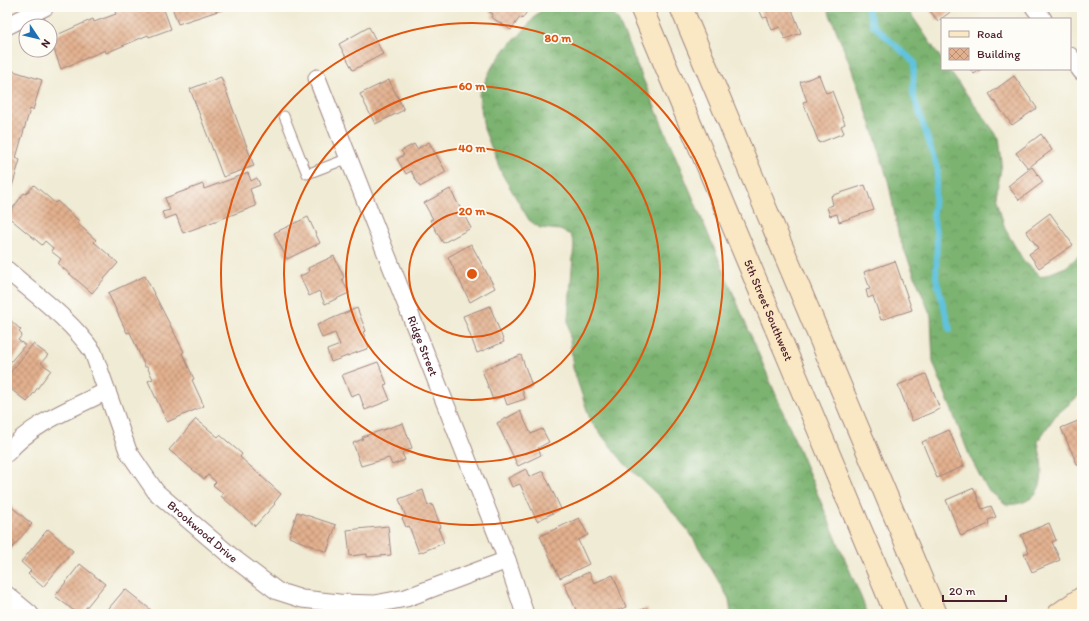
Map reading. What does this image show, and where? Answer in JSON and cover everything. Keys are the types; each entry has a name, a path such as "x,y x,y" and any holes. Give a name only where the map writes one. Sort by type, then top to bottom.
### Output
{"main road":[{"name":"5th Street Southwest","path":"641,7 896,614"},
{"path":"681,7 936,614"},
{"path":"1059,614 1082,598"}],"street":[{"path":"7,26 45,7"},
{"path":"1034,7 1042,18"},
{"path":"1071,57 1082,72"},
{"name":"Ridge Street","path":"317,78 507,560 525,614"},
{"name":"Brookwood Drive","path":"7,270 63,318 84,339 93,352 128,451 156,492 232,557 277,591 302,599 374,604 406,598 507,560"},
{"path":"7,453 24,437 44,424 107,391"},
{"path":"7,594 30,614"}],"lane":[{"path":"284,116 307,174 349,158"}],"green space":[{"path":"827,7 906,7 941,59 941,70 949,70 999,138 1002,163 996,196 1005,229 1023,260 1041,277 1066,267 1082,253 1082,393 1055,416 1038,441 1042,466 1041,482 1038,490 1033,496 1024,502 1007,505 987,489 970,457 933,362 931,316 899,237 889,184 873,130 851,67"},
{"path":"547,8 580,10 601,8 613,13 619,22 868,614 731,614 729,599 690,533 660,497 625,464 591,422 573,368 568,320 574,244 571,235 560,230 540,228 529,220 502,174 484,129 479,94 492,67 507,47 520,35 539,12"}],"building":[{"path":"128,7 163,7 171,29 149,37 148,35 106,53 105,50 61,69 57,58 58,34 93,19 94,22 116,14 115,12"},
{"path":"172,7 223,7 224,9 178,24"},
{"path":"483,7 530,7 522,19 520,17 511,30 491,17 493,14"},
{"path":"764,7 791,7 801,33 785,39 780,27 772,30 767,17 763,18 759,9"},
{"path":"927,7 957,7 941,18 938,21"},
{"path":"369,27 383,54 353,70 339,44"},
{"path":"7,69 42,80 33,110 30,109 16,158 20,160 11,190 7,189"},
{"path":"971,70 980,70 974,74"},
{"path":"819,75 826,93 832,91 845,124 841,126 844,133 819,143 803,102 807,101 800,82"},
{"path":"1014,76 1037,108 1012,125 989,94"},
{"path":"221,77 254,166 223,177 190,89"},
{"path":"389,80 404,110 375,124 360,94"},
{"path":"1041,134 1052,150 1028,168 1016,153"},
{"path":"429,142 446,172 420,187 411,171 406,174 397,159 404,155 401,151 414,144 417,149"},
{"path":"1032,167 1043,182 1019,200 1008,186"},
{"path":"248,173 251,181 257,178 260,185 250,189 256,206 183,233 176,215 165,219 162,212 170,210 165,198 203,184 204,189"},
{"path":"34,185 55,203 57,201 79,221 77,223 96,240 94,242 118,263 92,293 58,264 61,259 51,251 53,248 45,241 42,245 7,216 24,193 26,194"},
{"path":"865,185 874,210 839,222 837,214 830,216 827,207 833,205 831,196"},
{"path":"450,189 471,228 443,243 430,220 433,219 424,203"},
{"path":"1050,213 1073,245 1039,268 1029,254 1038,248 1026,231"},
{"path":"308,217 320,243 287,259 274,233"},
{"path":"471,244 495,288 470,302 448,257"},
{"path":"334,256 344,277 342,279 349,293 325,304 319,291 309,296 300,276 309,272 308,268"},
{"path":"895,261 912,310 881,320 873,296 868,298 866,290 870,289 864,272"},
{"path":"145,276 184,352 182,353 194,379 192,380 204,406 167,422 148,381 153,379 147,367 145,367 130,332 127,333 108,293"},
{"path":"490,306 504,342 477,353 463,316"},
{"path":"357,308 366,331 363,332 369,348 331,362 327,350 340,345 335,333 322,338 317,325"},
{"path":"7,317 21,330 19,332 22,335 18,340 25,345 7,366"},
{"path":"33,344 48,355 41,363 51,370 27,402 7,386 7,377"},
{"path":"521,355 532,386 522,389 525,399 507,405 504,396 493,400 482,370"},
{"path":"378,362 387,384 384,385 390,400 365,410 359,393 351,396 342,375"},
{"path":"926,374 940,409 912,421 898,385"},
{"path":"520,411 531,434 542,429 549,442 538,448 541,455 518,466 497,423"},
{"path":"196,419 218,437 220,435 242,454 240,457 281,494 274,503 275,504 255,526 221,496 223,493 213,485 216,482 208,475 204,479 169,450"},
{"path":"1078,421 1082,430 1082,464 1078,466 1061,428"},
{"path":"403,423 412,448 402,453 405,460 392,465 389,458 361,466 353,443 363,439 362,437"},
{"path":"949,430 964,466 937,478 922,442"},
{"path":"526,469 529,477 543,471 561,509 537,521 520,484 512,487 508,478"},
{"path":"974,488 982,509 991,506 996,517 988,520 989,524 961,536 946,500"},
{"path":"423,490 428,506 432,504 441,527 438,528 444,543 419,553 409,526 406,527 402,518 406,517 399,499"},
{"path":"8,504 32,524 7,554 7,505"},
{"path":"297,512 336,525 327,552 289,537"},
{"path":"579,518 588,535 578,540 589,564 560,578 540,536"},
{"path":"1049,523 1056,540 1052,542 1060,560 1032,572 1024,554 1029,552 1021,535"},
{"path":"388,526 391,555 367,557 367,554 350,556 347,530"},
{"path":"48,529 73,551 43,587 28,574 31,571 21,562"},
{"path":"80,564 105,584 81,614 78,614 55,596"},
{"path":"589,572 594,583 613,575 626,607 609,614 578,614 564,583"},
{"path":"125,589 151,610 147,614 104,614"},
{"path":"647,608 649,614 630,614"}],"waterway":[{"path":"867,7 873,25 914,62 913,94 938,170 933,213 937,239 936,278 950,330"}]}
